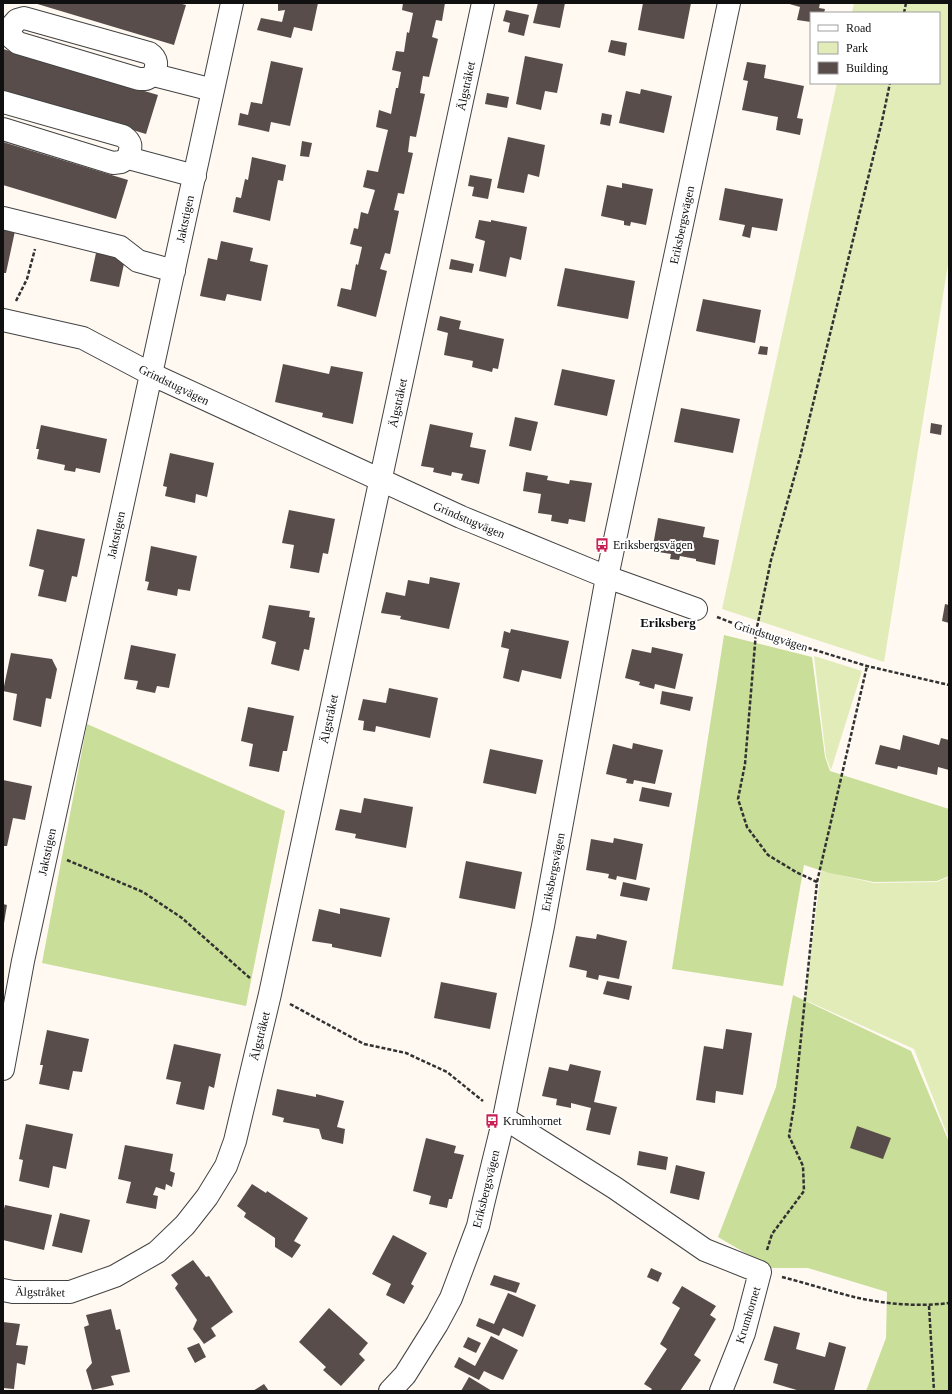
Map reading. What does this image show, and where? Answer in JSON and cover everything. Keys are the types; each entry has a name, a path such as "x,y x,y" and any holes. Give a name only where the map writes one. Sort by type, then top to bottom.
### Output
{"street":[{"name":"Jaktstigen","path":"3,1068 23,961 232,3"},
{"name":"Älgstråket","path":"3,1290 13,1292 70,1292 115,1276 157,1252 185,1225 207,1197 226,1166 235,1141 270,994 484,3"},
{"name":"Eriksbergsvägen","path":"390,1391 405,1375 437,1324 451,1298 478,1226 504,1118 543,926 608,577 729,3"},
{"path":"154,75 157,64 154,57 149,53 24,18 17,20 10,28 12,38 18,43 139,79 146,79 154,75 213,90"},
{"path":"3,102 123,136 128,140 131,147 128,158"},
{"path":"3,129 113,163 121,162 128,158 195,176"},
{"path":"3,218 120,247 138,261 174,271"},
{"name":"Grindstugvägen","path":"5,320 83,338 151,374 461,518 608,577 696,609"},
{"name":"Krumhornet","path":"504,1118 615,1188 705,1250 760,1272 744,1333 721,1391"}],"path":[{"path":"817,882 796,872 768,855 747,827 738,799 745,764 756,632 771,560 800,457 890,84"},
{"path":"5,320 27,280 35,249 28,224"},
{"name":"Grindstugvägen","path":"696,609 756,632 866,666 949,685"},
{"path":"866,666 817,882 794,1106 789,1136 803,1166 804,1191 772,1234 760,1272 855,1297 899,1304 929,1306 949,1303"},
{"path":"929,1306 934,1391"}],"green space":[{"path":"854,3 949,3 949,258 884,662 722,609 837,84 940,84 940,12 852,12"},
{"path":"724,635 812,657 825,757 830,771 949,809 949,876 937,881 874,882 829,873 804,865 783,986 672,969"},
{"path":"814,656 862,671 831,770 826,757"},
{"path":"87,724 285,811 246,1006 42,963"},
{"path":"821,871 874,883 937,882 949,877 949,1139 914,1049 805,1000"},
{"path":"793,995 911,1051 949,1142 949,1391 866,1391 886,1338 887,1292 808,1268 771,1268 718,1237 776,1087"}],"building":[{"path":"34,3 178,3 186,5 174,45"},
{"path":"278,3 318,3 312,31 294,27 291,38 257,30 261,18 282,22 285,10 278,11"},
{"path":"403,3 445,3 442,21 436,20 432,37 438,39 429,77 423,76 420,93 425,94 416,137 410,136 408,152 413,153 404,194 398,193 394,210 399,211 390,254 385,253 380,269 387,271 376,317 337,306 341,288 351,290 356,264 358,265 362,247 350,244 354,228 358,229 361,212 368,214 375,190 363,187 367,170 378,172 388,130 376,127 379,110 391,114 396,88 398,88 401,72 392,70 396,51 404,52 407,32 409,33 413,13 402,10"},
{"path":"538,3 565,3 560,28 533,23"},
{"path":"643,3 691,3 684,39 638,30"},
{"path":"786,3 820,3 819,8 825,9 824,12 810,12 810,22 797,20 800,7"},
{"path":"506,10 529,15 524,36 508,32 510,23 503,21"},
{"path":"611,40 627,43 625,56 608,52"},
{"path":"3,49 158,95 146,134 3,91"},
{"path":"525,56 563,64 557,93 545,91 541,110 516,104"},
{"path":"271,61 303,68 290,126 271,122 269,132 238,125 240,113 248,115 251,102 262,104"},
{"path":"747,62 766,65 764,78 804,86 797,118 803,119 800,135 776,130 778,117 742,110 748,81 743,80"},
{"path":"641,89 672,96 664,133 619,123 626,91 640,94"},
{"path":"487,93 509,97 507,108 485,104"},
{"path":"602,113 612,115 610,126 600,124"},
{"path":"508,137 545,145 539,177 528,174 524,193 497,188"},
{"path":"302,141 312,143 309,157 300,156"},
{"path":"3,142 128,180 116,219 3,185"},
{"path":"252,157 286,165 283,181 278,180 270,221 233,212 236,197 241,198 245,179 248,180"},
{"path":"470,175 492,179 488,199 472,196 474,187 468,186"},
{"path":"622,183 653,189 646,225 631,222 630,226 624,225 624,221 601,216 607,185 622,188"},
{"path":"725,188 783,199 777,231 752,227 750,238 742,236 745,225 719,220"},
{"path":"479,220 491,222 491,220 527,227 521,260 510,257 506,277 479,271 485,241 475,238"},
{"path":"3,229 15,231 6,273 3,273"},
{"path":"221,241 253,248 250,261 268,265 261,301 227,294 225,301 200,296 208,258 217,260"},
{"path":"96,253 125,259 119,287 90,281"},
{"path":"451,259 474,264 472,273 449,269"},
{"path":"565,268 635,281 628,319 557,306"},
{"path":"703,299 761,310 755,343 696,331"},
{"path":"440,316 461,321 459,329 504,339 498,369 493,368 492,372 472,367 473,361 444,355 448,333 437,330"},
{"path":"760,346 768,347 767,355 758,354"},
{"path":"283,364 329,374 331,366 363,372 353,424 322,417 323,413 275,402"},
{"path":"562,369 615,380 607,416 554,405"},
{"path":"681,408 740,419 733,453 674,442"},
{"path":"515,417 538,422 531,451 509,446"},
{"path":"931,423 942,425 941,435 930,433"},
{"path":"430,424 473,433 470,447 486,450 479,484 461,480 463,474 452,472 451,476 433,472 434,468 421,466"},
{"path":"41,425 107,439 100,473 76,468 75,472 64,470 65,465 37,459 39,449 36,449"},
{"path":"170,453 214,463 207,497 196,494 195,503 165,496 167,487 163,486"},
{"path":"526,472 548,476 547,480 569,484 570,480 592,483 585,522 569,519 568,524 551,521 552,515 538,513 541,494 523,491"},
{"path":"289,510 335,519 328,554 323,553 319,573 290,568 294,545 282,543"},
{"path":"658,518 705,527 703,537 719,540 715,565 680,556 679,560 670,559 671,554 652,551"},
{"path":"37,529 85,539 77,577 72,576 66,602 38,596 44,570 29,566"},
{"path":"151,546 197,556 190,591 178,589 177,596 147,590 149,582 145,581"},
{"path":"430,577 460,583 449,629 400,619 401,616 381,613 386,592 405,596 408,580 429,584"},
{"path":"945,604 949,605 949,623 942,621"},
{"path":"269,605 310,611 309,617 315,618 309,650 304,649 299,671 271,664 276,642 262,638"},
{"path":"511,629 569,641 561,679 522,670 519,682 503,678 509,649 501,647 504,631 510,633"},
{"path":"131,645 176,654 169,688 157,686 155,693 136,689 138,681 124,679"},
{"path":"652,647 683,654 675,689 655,684 654,689 639,685 640,682 625,678 632,649 651,653"},
{"path":"11,653 52,659 57,669 51,699 46,698 41,727 13,720 17,694 3,691"},
{"path":"389,688 438,698 430,738 376,726 375,732 363,730 364,721 358,720 363,699 386,703"},
{"path":"662,691 693,697 690,711 660,704"},
{"path":"248,707 294,716 287,751 283,751 279,772 249,766 253,744 241,741"},
{"path":"903,735 939,745 941,738 949,740 949,770 938,767 937,775 898,766 897,769 875,764 880,745 900,750"},
{"path":"633,743 663,750 655,784 634,780 633,784 626,783 627,779 606,774 613,744 632,749"},
{"path":"490,749 543,760 536,794 483,783"},
{"path":"3,780 32,786 25,820 13,818 7,846 3,846"},
{"path":"642,787 672,793 669,807 639,801"},
{"path":"364,798 413,807 406,848 355,838 356,834 335,830 340,809 361,813"},
{"path":"614,838 643,844 636,880 617,876 616,880 608,878 609,874 586,870 591,839 613,843"},
{"path":"466,861 522,872 515,909 459,898"},
{"path":"623,882 650,888 647,901 620,896"},
{"path":"3,904 7,905 4,923 3,922"},
{"path":"340,908 390,918 381,957 332,947 332,944 312,941 319,909 340,914"},
{"path":"597,934 627,941 619,979 599,975 598,980 586,977 587,971 569,967 576,936 596,939"},
{"path":"607,981 632,986 629,1000 603,994"},
{"path":"441,982 497,993 490,1029 434,1018"},
{"path":"726,1029 752,1033 743,1095 716,1091 715,1103 696,1100 704,1046 723,1049"},
{"path":"47,1030 89,1039 82,1072 73,1071 69,1090 39,1084 43,1065 40,1065"},
{"path":"174,1044 221,1054 214,1088 209,1086 204,1110 176,1104 181,1082 166,1079"},
{"path":"570,1064 601,1071 594,1102 617,1107 610,1135 586,1130 591,1108 571,1103 571,1108 556,1105 557,1099 542,1096 549,1067 568,1071"},
{"path":"277,1089 316,1097 316,1094 344,1101 337,1127 345,1129 343,1144 322,1139 319,1129 283,1122 284,1118 272,1115"},
{"path":"26,1124 73,1134 66,1169 53,1166 49,1188 19,1181 23,1160 19,1159"},
{"path":"857,1126 891,1138 883,1159 850,1148"},
{"path":"426,1138 456,1146 454,1153 464,1155 452,1199 449,1199 447,1208 429,1204 431,1196 413,1191"},
{"path":"125,1145 173,1154 170,1171 175,1173 172,1187 166,1184 165,1190 156,1187 153,1195 158,1196 156,1209 126,1203 131,1182 118,1179"},
{"path":"639,1151 668,1157 666,1170 637,1165"},
{"path":"676,1165 705,1172 699,1200 670,1193"},
{"path":"252,1184 266,1193 267,1191 308,1218 294,1241 301,1245 292,1258 275,1247 275,1238 244,1217 246,1213 237,1206"},
{"path":"5,1205 52,1215 44,1250 3,1240 3,1213"},
{"path":"60,1213 90,1220 82,1253 52,1246"},
{"path":"393,1235 427,1253 411,1284 414,1286 404,1304 386,1295 391,1284 372,1274"},
{"path":"193,1260 206,1277 209,1276 233,1312 211,1328 216,1336 204,1344 193,1329 197,1320 175,1288 178,1284 171,1275"},
{"path":"651,1268 662,1273 658,1282 647,1277"},
{"path":"494,1275 520,1283 516,1293 490,1285"},
{"path":"682,1286 716,1306 710,1315 716,1319 694,1355 701,1360 680,1391 650,1391 652,1389 644,1384 667,1349 660,1344 680,1308 672,1303"},
{"path":"508,1293 536,1305 523,1337 503,1328 499,1336 476,1326 479,1318 494,1324"},
{"path":"329,1308 368,1343 359,1354 365,1360 341,1386 323,1370 326,1367 299,1342"},
{"path":"111,1309 116,1330 120,1329 130,1372 111,1376 114,1385 92,1390 86,1370 92,1363 84,1327 89,1325 86,1315"},
{"path":"3,1322 20,1324 16,1345 28,1346 25,1365 17,1363 14,1389 3,1388"},
{"path":"774,1326 800,1333 796,1349 825,1357 829,1342 846,1347 834,1391 800,1391 773,1383 778,1364 764,1360"},
{"path":"491,1336 518,1350 503,1380 484,1371 479,1380 454,1367 459,1357 475,1366"},
{"path":"468,1337 481,1343 476,1353 463,1347"},
{"path":"199,1343 206,1357 195,1363 187,1348"},
{"path":"469,1377 492,1391 461,1391"},
{"path":"264,1384 269,1391 253,1391"}],"place":[{"name":"Eriksbergsvägen","path":"602,545"},
{"name":"Krumhornet","path":"492,1121"}],"district":[{"name":"Eriksberg","path":"668,622"}]}
